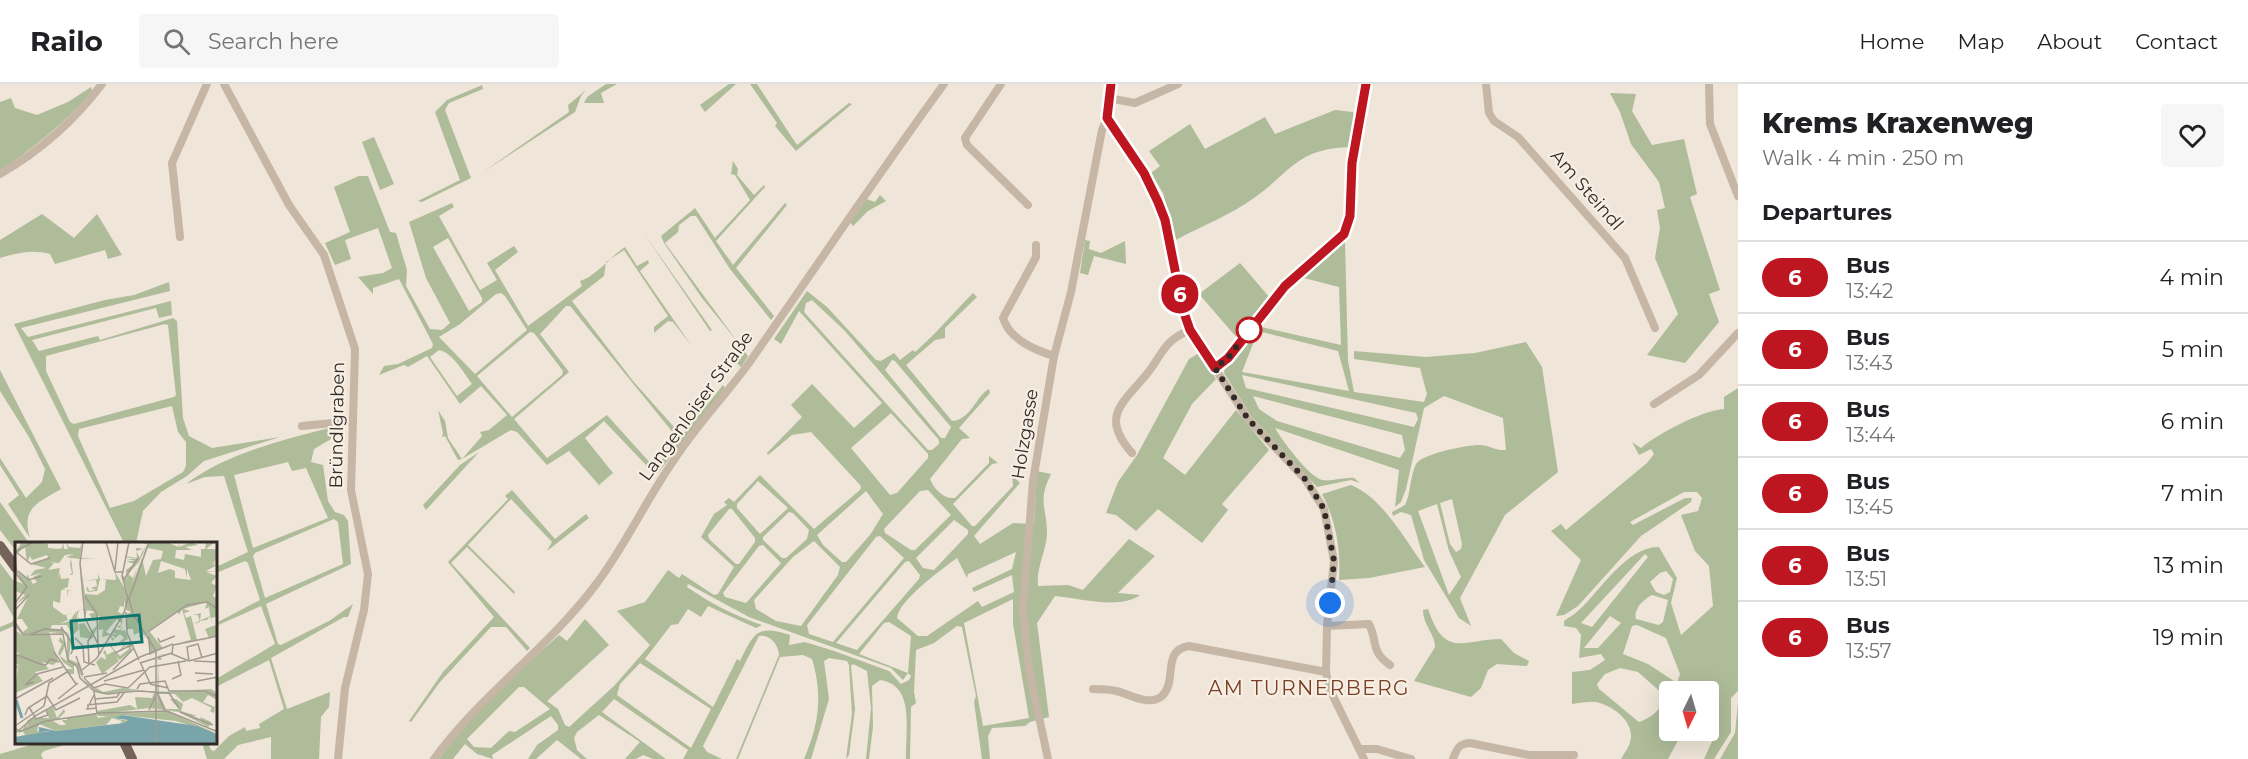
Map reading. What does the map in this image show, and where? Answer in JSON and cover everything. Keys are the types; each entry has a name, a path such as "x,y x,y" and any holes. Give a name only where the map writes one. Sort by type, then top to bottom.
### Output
{"main road":[{"path":"0,546 15,567"},
{"path":"125,744 132,759"}],"street":[{"path":"0,174 50,140 78,113 102,84"},
{"path":"180,237 172,163 207,84"},
{"name":"Bründlgraben","path":"224,84 289,205 324,255 355,349 351,490 368,574 364,609 345,688 338,759"},
{"name":"Langenloiser Straße","path":"434,759 462,722 556,632 597,584 625,543 675,457 747,365 865,193 944,84"},
{"path":"1000,84 965,138 967,145 1028,205"},
{"name":"Holzgasse","path":"1048,759 1029,670 1023,609 1033,481 1054,356 1071,292 1102,130 1107,118 1110,84"},
{"path":"1108,98 1135,103 1178,84"},
{"path":"1215,368 1228,358 1285,286 1344,234 1350,216 1352,163 1366,84"},
{"name":"Am Steindl","path":"1486,84 1489,113 1494,121 1518,136 1625,258 1655,328"},
{"path":"1709,84 1710,124 1738,196"},
{"path":"1107,118 1144,173 1158,202 1165,220 1183,310 1190,330 1248,419 1305,479 1324,509 1334,561 1327,626 1326,672 1330,690 1364,759"},
{"path":"1036,245 1036,257 1003,318 1005,324 1029,348 1054,356"},
{"path":"1132,453 1118,434 1116,425 1119,405 1146,374 1171,338 1190,330"},
{"path":"1654,404 1699,375 1738,333"},
{"path":"302,426 353,421"},
{"path":"1327,626 1369,624 1373,632 1373,644 1380,658 1390,665"},
{"path":"1093,689 1116,691 1153,700 1166,690 1174,654 1183,647 1189,646 1316,672 1326,672"},
{"path":"1453,759 1457,748 1462,743 1538,756 1574,755"},
{"path":"1360,749 1377,749 1411,759"}],"green space":[{"path":"606,84 617,84 601,93 604,103 584,103 587,97"},
{"path":"729,84 736,84 705,112 700,105"},
{"path":"750,84 757,84 797,145 849,103 852,104 796,151 775,126 777,123"},
{"path":"482,85 483,89 449,103 445,110 471,178 422,202 418,201 460,180 435,112 447,100"},
{"path":"91,87 92,91 60,124 0,171 0,102 11,98 15,108 37,115 68,102"},
{"path":"586,90 575,112 483,172 569,112 568,105"},
{"path":"1610,93 1636,94 1632,111 1652,145 1684,139 1697,194 1690,197 1720,290 1709,294 1719,322 1685,363 1647,355 1678,314 1655,258 1660,228 1657,210 1665,208 1659,182 1631,144 1620,112"},
{"path":"1335,110 1353,112 1355,116 1350,147 1318,152 1306,157 1245,204 1176,240 1163,193 1151,173 1160,166 1149,151 1190,124 1205,149 1265,117 1275,134"},
{"path":"374,137 394,184 380,190 362,142"},
{"path":"733,161 738,169 737,175 754,195 764,185 765,187 716,241 733,265 785,203 787,205 736,268 774,316 771,320 730,269 696,216 691,216 679,225 678,232 665,243 738,342 702,298 664,243 661,236 695,208 715,238 750,200 735,175 731,174"},
{"path":"359,176 368,176 390,232 396,233 407,270 406,286 430,329 442,330 450,323 426,278 409,222 452,203 454,207 439,216 480,290 497,280 487,263 514,246 518,252 495,270 528,326 582,286 580,281 606,263 604,276 572,301 633,381 682,436 723,385 725,388 658,473 646,465 604,421 585,438 613,473 599,485 569,451 547,465 517,432 511,430 462,459 482,436 480,432 489,430 507,415 481,386 460,404 427,356 408,367 404,365 379,375 384,366 398,364 432,348 433,344 399,279 373,288 373,294 358,277 383,273 392,268 378,228 345,240 351,259 335,265 325,243 350,232 334,187","holes":["448,238 482,298 482,302 469,311 433,247","501,293 505,296 527,330 475,374 439,337 460,324 496,294","566,306 570,306 679,440 657,465 652,465 607,415 547,458 514,419 569,372 540,334","530,332 534,333 563,371 562,375 512,417 477,376","439,350 449,355 472,384 457,396 430,357"]},
{"path":"880,195 886,201 868,211 853,226 850,222 866,199 875,202"},
{"path":"42,214 74,238 97,214 122,255 108,259 105,250 55,264 50,254 37,252 19,253 0,258 0,240"},
{"path":"643,232 712,330 710,331"},
{"path":"1085,240 1090,241 1089,249 1101,253 1125,241 1126,264 1094,256 1088,275 1080,273"},
{"path":"1345,241 1348,361 1354,392 1424,402 1427,394 1420,368 1354,359 1354,351 1426,357 1475,353 1526,342 1542,367 1558,472 1505,515 1460,598 1471,626 1459,618 1424,560 1411,515 1401,512 1393,516 1392,512 1405,505 1414,469 1420,460 1445,451 1473,445 1506,450 1503,418 1444,396 1424,408 1406,489 1401,502 1395,507 1399,470 1275,428 1296,457 1316,477 1322,480 1354,478 1360,483 1351,480 1317,487 1251,416 1224,373 1225,366 1257,326 1341,345 1339,287 1300,277","holes":["1258,331 1338,351 1349,391 1242,372","1242,375 1416,413 1418,419 1414,427 1246,388","1253,396 1402,435 1405,450 1400,458 1277,421 1259,409","1452,499 1462,544 1461,549 1456,552 1450,544 1440,503","1437,504 1449,551 1461,577 1449,595 1418,511"]},
{"path":"625,247 637,266 648,260 649,263 640,271 691,345 673,322 668,321 654,333 654,327 668,316 624,250 610,259"},
{"path":"1240,263 1270,298 1238,339 1199,294"},
{"path":"169,282 170,291 21,328 28,337 171,301 172,315 159,318 156,308 32,340 39,351 98,336 100,340 173,318 177,321 183,418 189,436 212,448 280,437 204,461 187,476 161,492 143,511 136,542 123,542 14,324 105,300 134,295","holes":["168,325 176,395 174,397 74,424 70,422 46,371 46,356","172,406 178,432 186,442 186,466 183,472 134,501 110,508 78,436 79,429"]},
{"path":"807,291 827,307 876,360 881,361 894,353 900,360 923,345 973,293 977,297 945,328 945,338 935,340 906,365 952,421 964,417 984,392 989,389 990,393 959,428 970,438 962,439 930,479 934,486 943,495 955,498 989,463 989,456 998,463 992,464 953,504 972,526 975,526 1013,486 1012,475 1020,483 974,536 980,544 1013,523 1034,524 1037,471 1051,474 1044,491 1047,534 1038,573 1038,586 1068,585 1083,590 1129,539 1155,556 1118,593 1140,595 1122,602 1087,601 1055,596 1037,623 1049,717 1030,722 1025,726 992,728 988,736 990,759 982,759 974,702 976,696 962,627 957,626 934,643 916,650 914,692 916,703 911,707 910,759 906,759 907,723 904,700 891,684 880,680 872,686 873,727 869,759 866,759 871,708 867,671 853,664 851,666 855,709 849,755 846,759 852,714 849,665 847,661 829,658 824,661 829,699 811,759 804,759 816,722 818,685 812,659 803,655 780,657 738,759 736,759 779,655 773,641 759,636 703,746 707,752 722,759 683,759 688,750 614,699 602,712 666,759 653,759 643,755 636,759 625,759 640,742 599,715 577,732 574,738 577,750 587,759 581,759 557,740 536,759 528,759 537,745 558,730 558,725 551,716 492,755 493,759 477,754 465,744 453,759 439,759 466,725 511,679 559,635 567,641 585,619 609,645 547,701 558,709 565,725 569,727 614,686 650,645 617,611 645,602 668,570 679,578 682,574 714,595 718,594 734,567 701,537 714,514 727,505 724,502 729,498 734,502 760,475 814,529 860,490 861,486 811,432 792,435 768,455 767,453 802,417 791,405 812,384 854,428 882,403 799,311 781,344 774,339","holes":["812,300 844,330 939,440 939,444 932,450 928,450 804,312 806,303","892,360 951,427 945,438 941,438 885,370","891,413 928,454 928,458 897,493 890,495 851,448","758,481 788,508 760,534 737,508 737,504","928,490 951,515 915,550 911,550 885,533 884,529 920,491","866,491 883,514 870,535 846,562 842,562 823,545 817,535","729,509 732,509 755,538 755,542 739,564 736,564 709,539 708,535","789,512 793,513 809,530 807,539 786,558 782,558 763,540 763,537","954,520 968,530 968,534 934,570 923,568 916,558","880,536 904,558 833,642 809,634 807,625 876,537","814,541 840,567 838,575 801,626 776,621 756,609 754,600 793,557","763,545 781,563 746,603 725,597 723,593 759,546","1016,552 1012,569 972,588 974,592 1012,575 1014,592 982,607 978,601 927,636 918,636 897,618 899,611 912,594 957,558 967,578 968,574","909,561 920,575 919,579 857,650 836,643 905,562","688,584 749,617 891,668 903,680 908,673 911,676 909,680 901,684 889,671 805,642 789,645 790,635 770,630 763,631 753,638 740,661 737,659 713,707 645,659 671,625 678,624 688,609 701,617 708,606 756,628 762,625 714,604 687,587","1013,599 1013,624 1029,718 983,726 964,623","889,622 911,636 908,673 859,654 884,623","640,663 711,709 691,748 617,695 620,684","519,687 524,687 550,709 515,732 509,731 491,748 474,747 467,739"]},
{"path":"745,351 748,356 741,367 735,361"},
{"path":"1199,353 1216,379 1192,404 1163,458 1185,475 1236,410 1269,450 1222,504 1228,510 1202,543 1158,509 1136,531 1116,515 1106,513 1118,482 1137,455 1189,359"},
{"path":"0,370 61,489 33,508 28,520 30,538 8,504 19,495 0,465 0,458 26,498 42,482 45,469 29,437 0,391"},
{"path":"1738,388 1738,691 1731,698 1731,732 1714,759 1704,759 1712,741 1719,741 1719,681 1678,681 1680,674 1666,638 1637,625 1632,626 1623,654 1648,664 1674,681 1659,681 1659,691 1638,672 1620,668 1605,674 1597,684 1599,689 1639,722 1648,718 1659,708 1659,741 1678,741 1668,759 1621,759 1629,746 1631,735 1630,728 1622,716 1610,707 1596,702 1572,704 1572,672 1590,670 1605,660 1601,654 1579,658 1581,635 1576,628 1564,626 1564,621 1579,610 1625,561 1647,549 1659,547 1677,578 1671,603 1681,635 1713,606 1709,566 1695,551 1681,515 1698,511 1702,498 1697,492 1684,492 1630,522 1633,525 1685,498 1692,498 1691,502 1641,536 1578,606 1564,615 1556,616 1581,560 1551,531 1561,524 1566,530 1647,463 1654,454 1651,449 1639,455 1632,442 1641,448 1681,424 1715,410 1724,409 1724,397","holes":["1645,554 1648,557 1592,627 1581,623","1666,571 1673,579 1670,592 1664,595 1656,592 1650,582","1652,595 1668,600 1663,622 1659,625 1636,619 1635,615 1640,605","1610,616 1621,623 1598,648 1584,648"]},
{"path":"438,410 445,421 448,438 462,459 458,460 445,436 442,437"},
{"path":"333,427 331,439 314,449 311,462 323,465 328,501 335,512 344,515 348,521 351,564 266,604 278,644 281,645 329,621 353,604 348,617 344,617 271,658 287,709 330,692 329,707 321,717 319,759 271,759 271,737 238,745 224,759 207,759 202,744 208,744 214,751 229,736 245,727 246,731 260,728 259,724 284,709 269,660 218,686 218,678 275,644 261,606 218,625 218,622 260,600 248,563 245,561 218,572 218,566 248,552 224,476 205,477 186,484 219,464 275,443","holes":["288,462 292,471 306,468 328,518 253,548 234,475","334,519 338,522 343,564 265,598 253,556 255,553"]},
{"path":"479,452 426,510 423,505 460,465"},
{"path":"1351,485 1363,491 1383,510 1425,567 1369,578 1339,580 1336,536 1331,514 1322,494"},
{"path":"512,490 555,539 586,514 589,518 547,551 552,542 511,499 468,545 515,592 514,594 467,547 451,563 530,648 527,651 506,627 491,627 440,682 411,722 409,721 443,672 494,617 448,562 508,499 505,496"},
{"path":"0,502 28,542 15,542 15,550 0,530"},
{"path":"0,563 15,583 15,625 0,632 0,627 12,622 14,618 0,593"},
{"path":"1428,609 1434,625 1449,641 1466,643 1501,639 1514,653 1529,661 1527,666 1497,664 1488,670 1481,688 1471,697 1414,681 1435,647 1423,610"},
{"path":"1738,702 1738,759 1720,759 1735,733"},
{"path":"34,744 68,744 44,751 41,754 43,759 0,759 0,754"}],"bus line":[{"name":"6","path":"1111,84 1107,118 1144,173 1158,202 1165,220 1183,310 1190,330 1215,368 1228,358 1285,286 1306,265 1344,234 1350,216 1352,163 1366,84"}],"district":[{"name":"AM TURNERBERG","path":"1309,688"}],"route":[{"path":"1249,330 1228,358 1215,368 1248,419 1305,479 1324,509 1332,539 1334,561 1330,603"}]}
